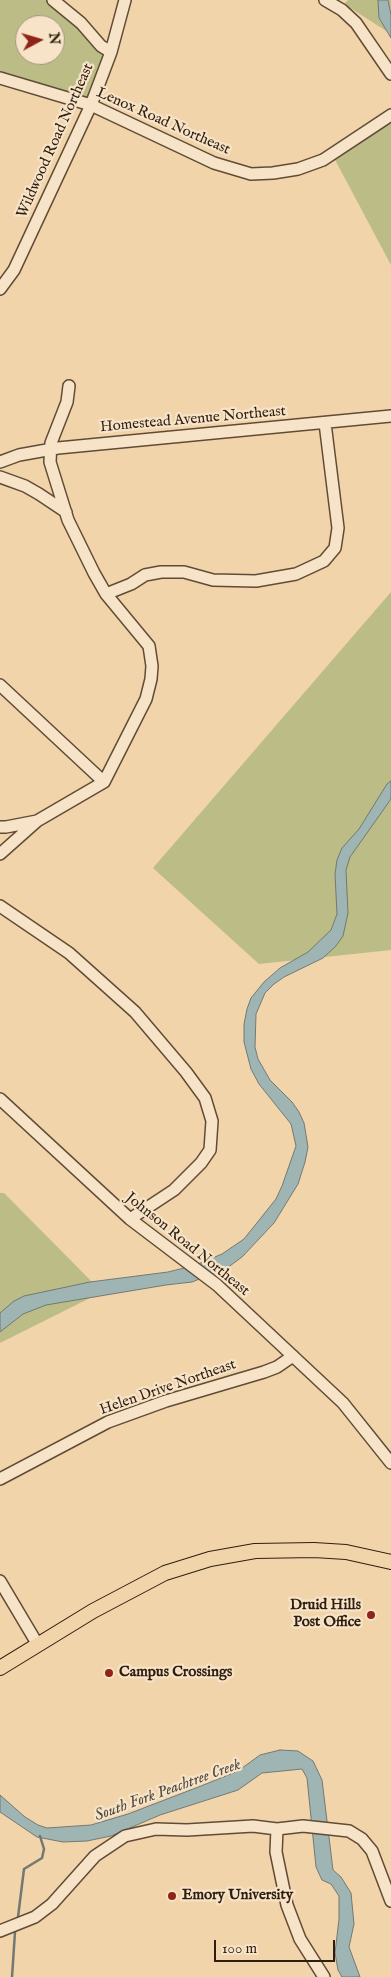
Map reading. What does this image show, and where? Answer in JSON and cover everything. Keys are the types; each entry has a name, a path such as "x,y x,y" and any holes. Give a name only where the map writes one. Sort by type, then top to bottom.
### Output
{"main road":[{"path":"0,1668 93,1611 165,1573 210,1560 255,1552 314,1550 346,1552 391,1562"}],"street":[{"path":"53,0 81,23 101,46 111,52"},
{"name":"Wildwood Road Northeast","path":"0,289 14,270 91,105 111,52 125,0"},
{"path":"325,0 342,10 356,22 391,74"},
{"name":"Lenox Road Northeast","path":"0,78 91,105 214,163 240,172 261,174 298,169 323,160 391,115"},
{"path":"0,854 37,820 104,782 146,699 152,666 149,646 106,594 78,543 50,462 50,450 67,402 69,386"},
{"name":"Homestead Avenue Northeast","path":"0,462 19,455 50,450 391,416"},
{"path":"106,594 131,584 145,574 184,572 213,580 256,581 296,574 324,561 335,548 338,528 325,423"},
{"path":"0,477 25,486 66,512"},
{"path":"0,685 104,782"},
{"path":"0,827 37,820"},
{"path":"0,906 69,953 135,1012 186,1072 205,1098 212,1120 210,1150 201,1163 174,1190 130,1219"},
{"name":"Johnson Road Northeast","path":"2,1102 130,1219 176,1252 217,1285 343,1403 391,1463"},
{"name":"Helen Drive Northeast","path":"0,1479 108,1422 166,1401 264,1372 277,1367 293,1356"},
{"path":"0,1581 38,1645"},
{"path":"0,1931 35,1917 47,1908 95,1856 125,1836 156,1829 186,1830 252,1826 277,1829 303,1826 342,1829 356,1835 372,1851 391,1901"},
{"path":"277,1829 276,1852 287,1905 300,1939 324,1977"}],"green space":[{"path":"0,0 50,0 114,51 89,105 0,78"},
{"path":"348,0 391,0 391,34 344,4"},
{"path":"391,124 391,265 333,156"},
{"path":"391,592 391,950 259,964 153,868"},
{"path":"0,1193 4,1193 102,1292 0,1343"}],"water":[{"path":"378,0 388,0 391,15 391,38 379,18"},
{"path":"391,781 391,799 350,857 346,870 348,913 343,936 336,946 323,958 274,984 265,993 256,1014 255,1047 258,1059 270,1080 292,1102 299,1112 304,1123 308,1147 298,1184 274,1223 242,1257 227,1268 192,1282 46,1305 23,1314 0,1332 0,1313 14,1301 24,1296 90,1282 168,1272 196,1265 222,1254 244,1239 276,1199 296,1146 291,1124 259,1084 251,1069 244,1042 244,1024 247,1009 251,998 264,982 280,968 308,952 331,930 337,914 335,874 337,860 342,848 359,829 387,784"},
{"path":"280,1750 298,1751 313,1761 322,1780 333,1870 341,1877 351,1893 354,1924 349,1947 360,1977 342,1977 338,1970 335,1953 339,1919 339,1896 331,1884 322,1880 316,1867 307,1778 302,1769 262,1773 238,1790 160,1815 111,1836 87,1841 63,1842 37,1837 0,1812 0,1795 25,1817 47,1828 91,1825 128,1814 201,1786 238,1771 260,1755"}],"waterway":[{"path":"18,1917 24,1869 42,1858 44,1849 40,1836"},
{"path":"12,1977 15,1932"}],"place":[{"name":"Druid Hills Post Office","path":"371,1615"},
{"name":"Campus Crossings","path":"109,1673"},
{"name":"Emory University","path":"172,1896"}],"water label":[{"name":"South Fork Peachtree Creek","path":"168,1791"}]}
